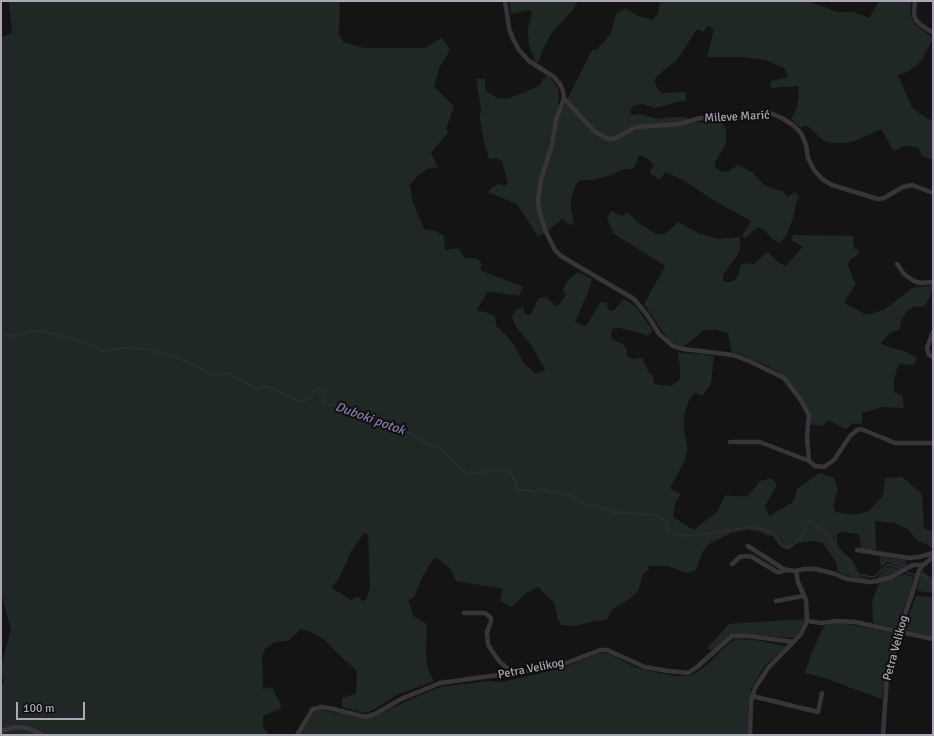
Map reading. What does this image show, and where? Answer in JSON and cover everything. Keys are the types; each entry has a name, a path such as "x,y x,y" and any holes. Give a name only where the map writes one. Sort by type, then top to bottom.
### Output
{"street":[{"path":"505,1 509,28 519,50 529,61 554,76 563,91 564,98 556,120 552,145 541,179 538,200 539,210 546,232 555,250 561,256 634,299 648,316 659,334 673,346 684,349 733,355 761,366 784,378 800,399 809,415 809,461"},
{"path":"915,1 914,15 916,20 921,26 933,34"},
{"name":"Mileve Marić","path":"564,98 595,132 608,139 614,139 636,127 679,124 700,118 737,119 770,113 793,125 801,133 806,145 808,158 814,170 822,179 832,185 878,199 884,198 903,187 912,185 933,193"},
{"path":"897,264 904,274 914,281 921,283 933,282"},
{"path":"933,332 927,348 929,355 933,356"},
{"path":"730,442 760,442 809,461 815,466 824,467 837,457 850,436 857,430 861,429 895,443 933,443"},
{"path":"748,546 786,570"},
{"path":"857,550 909,558 933,553"},
{"name":"Petra Velikog","path":"732,564 740,557 746,556 752,557 778,572 786,570 796,571 816,569 851,580 869,582 884,579 904,571 913,565 923,565"},
{"name":"Petra Velikog","path":"883,735 887,677 899,631 917,575 923,565 933,557"},
{"path":"750,735 752,696 755,688 768,668 801,634 807,620 807,606 796,577 796,571"},
{"path":"776,601 803,596"},
{"path":"464,613 485,613 491,618 487,632 488,645 499,661 513,673"},
{"path":"807,620 822,623 837,621 855,622 933,639"},
{"name":"Petra Velikog","path":"297,735 313,709 322,707 329,708 366,717 375,714 401,699 440,683 560,665 592,653 607,650 645,667 668,671 688,672 697,667 732,636 748,636 794,642"},
{"path":"752,696 818,712 822,693"},
{"path":"1,731 16,727 28,728 42,735"}],"shaded area":[{"path":"9,1 340,1 339,34 343,42 365,48 425,48 442,38 450,50 439,68 434,87 454,106 446,129 448,133 431,153 438,167 427,169 417,176 410,185 412,200 424,229 436,231 444,236 445,250 458,248 465,258 474,258 479,260 482,264 480,270 523,287 519,296 488,291 476,311 486,312 495,316 496,326 506,335 515,347 523,362 536,374 545,370 532,346 516,327 512,317 517,309 523,307 525,314 530,315 539,298 546,297 556,306 559,305 566,295 563,290 568,280 578,272 592,279 587,295 575,322 585,327 601,302 607,303 608,310 613,311 624,299 636,307 653,331 648,336 620,328 612,329 611,335 613,340 623,344 626,348 627,356 633,359 642,358 649,373 653,375 654,384 671,386 680,379 678,353 714,356 711,384 702,396 695,393 690,398 684,415 687,448 686,458 670,488 681,494 676,501 673,517 694,530 717,512 725,495 747,497 760,481 772,478 777,485 765,506 769,516 793,502 797,489 820,473 834,478 838,489 833,506 836,512 855,515 869,511 883,496 885,478 902,477 922,494 924,528 933,532 933,548 917,540 907,529 894,523 875,521 876,552 861,549 859,534 843,532 837,534 837,543 841,550 853,561 860,576 870,580 851,577 838,572 836,562 823,543 812,541 797,543 788,550 781,547 772,535 769,536 760,532 749,530 733,532 709,544 702,553 696,570 687,573 667,566 648,566 649,569 643,574 638,591 629,599 613,609 606,620 575,626 561,625 554,603 538,587 526,593 512,607 500,601 503,589 456,581 450,568 437,558 432,561 423,576 414,597 408,600 414,617 420,619 427,625 426,654 428,669 434,681 397,695 373,710 365,713 342,707 342,698 356,694 356,670 326,641 313,633 300,629 287,641 275,642 265,649 262,657 263,689 272,687 282,708 263,716 263,727 269,735 1,735 1,687 4,682 1,674 1,666 11,629 1,593 1,37 12,33","holes":["364,533 368,534 370,588 366,600 362,601 358,596 351,600 331,587 338,580 352,550"]},
{"path":"509,1 578,1 573,10 551,34 541,53 539,62 536,63 529,46 528,29 532,12 529,10 511,14"},
{"path":"660,1 807,1 838,12 854,12 869,18 879,1 911,1 910,14 913,21 933,39 921,61 909,71 898,75 912,108 933,121 933,160 922,156 918,147 904,146 894,151 881,129 857,140 846,143 833,143 824,141 806,125 801,128 791,119 797,108 798,86 771,88 771,81 785,78 788,75 784,68 768,61 746,57 707,57 714,30 707,26 704,32 697,29 677,60 654,80 657,88 662,93 685,92 686,100 655,108 642,104 636,105 631,108 630,113 633,115 640,114 659,119 685,117 693,122 723,123 726,130 726,144 715,162 715,167 720,171 728,172 737,165 752,172 763,184 782,191 788,197 795,192 799,196 795,207 794,216 787,234 780,243 775,241 764,230 758,227 745,238 742,236 751,221 710,198 683,180 666,172 659,180 650,173 653,164 645,157 639,155 635,166 631,169 624,169 608,176 593,180 580,180 576,184 571,198 571,209 574,222 571,225 565,222 563,218 538,237 522,211 515,203 488,192 499,184 505,186 508,183 502,161 496,158 489,158 484,142 476,79 485,79 485,90 497,98 508,99 535,88 547,75 558,89 559,99 557,104 563,107 592,50 596,50 611,33 616,14 625,8 638,16 653,20 658,13"},
{"path":"611,211 622,216 628,212 637,222 656,234 664,234 678,222 700,234 718,239 740,237 740,251 723,275 723,280 726,282 732,282 737,278 742,263 753,264 768,252 779,263 786,266 803,247 792,240 793,235 853,236 854,248 858,250 859,254 850,260 848,265 853,280 856,283 844,303 865,314 884,310 912,288 933,285 933,289 925,306 909,309 901,320 900,329 890,333 881,344 906,352 917,358 912,365 900,364 897,368 894,379 894,392 902,395 904,408 883,407 862,413 862,424 853,423 846,429 828,420 822,426 808,424 802,402 779,373 764,364 732,352 728,333 716,330 704,330 686,345 682,346 674,344 667,338 644,304 665,266 613,233 607,218"},
{"path":"880,556 905,560 907,566 904,568 888,562 885,563 881,569"},
{"path":"892,567 900,570 876,580 886,568"},
{"path":"923,570 928,576 933,577 933,593 917,591"},
{"path":"904,574 914,577 910,593 896,628 873,623 872,601 878,586 882,582"},
{"path":"916,596 933,597 933,637 904,630"},
{"path":"805,619 797,636 792,638 732,634 713,650 708,649 708,647 729,624"},
{"path":"839,623 896,633 884,682 882,699 824,678 805,673 812,652 823,628 826,625"},
{"path":"735,639 754,640 786,646 764,667 751,689 748,705 749,730 747,735 299,735 316,710 365,718 375,716 441,687 488,681 503,682 562,668 599,653 610,654 635,667 674,676 689,676 707,665"}],"waterway":[{"name":"Duboki potok","path":"1,335 15,336 31,331 43,331 84,342 104,351 121,348 148,349 186,361 214,376 224,373 230,374 257,389 267,386 296,400 303,401 310,398 314,390 321,388 325,393 324,402 326,404 338,405 359,418 374,420 393,429 400,429 416,436 426,443 440,448 461,469 469,474 497,470 511,474 515,480 516,488 520,490 530,490 534,492 543,489 550,492 556,491 564,495 568,493 588,506 594,504 616,514 621,512 656,515 667,523 667,529 671,533 680,536 708,534 749,527 763,529 772,533 777,537 781,546 789,547 804,535 806,532 805,525 811,521 818,528 825,531 839,554 849,561 854,573 875,577 887,565 902,569"},
{"name":"Duboki potok","path":"905,571 916,575"},
{"name":"Duboki potok","path":"920,575 925,576 927,581 933,582"}]}
